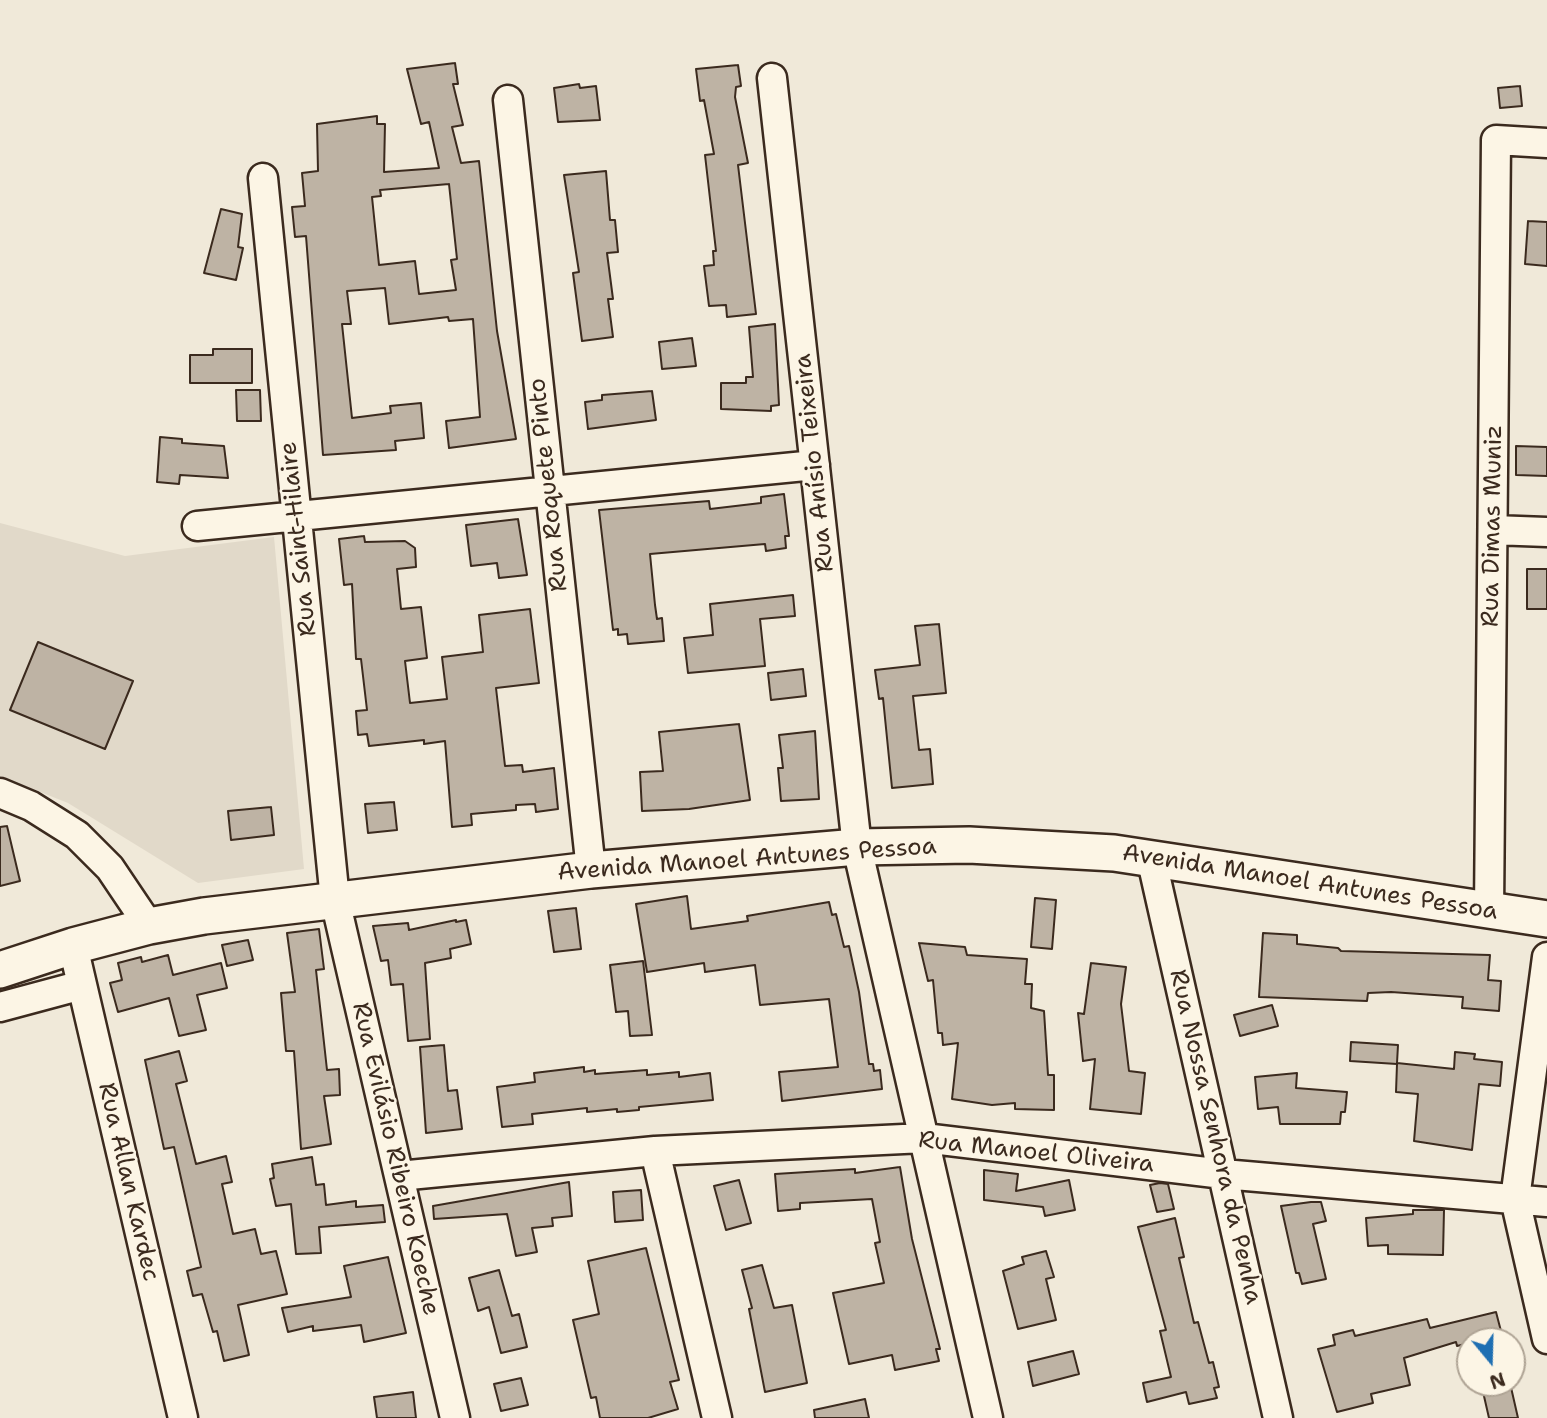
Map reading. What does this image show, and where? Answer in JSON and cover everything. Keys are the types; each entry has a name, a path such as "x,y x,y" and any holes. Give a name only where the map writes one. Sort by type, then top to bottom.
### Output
{"main road":[{"name":"Avenida Manoel Antunes Pessoa","path":"0,971 73,946 149,926 335,900 591,870 857,847 982,845 1152,857 1547,919"}],"street":[{"name":"Rua Anísio Teixeira","path":"772,78 857,847 988,1418"},
{"name":"Rua Roquete Pinto","path":"508,100 591,870"},
{"name":"Rua Dimas Muniz","path":"1489,911 1496,140 1547,143"},
{"name":"Rua Saint-Hilaire","path":"263,178 335,900"},
{"path":"197,526 815,465"},
{"path":"1493,530 1547,532"},
{"path":"0,793 30,806 77,835 110,868 149,926"},
{"name":"Rua Nossa Senhora da Penha","path":"1152,857 1278,1418"},
{"name":"Rua Evilásio Ribeiro Koeche","path":"335,900 455,1418"},
{"name":"Rua Allan Kardec","path":"73,946 183,1418"},
{"path":"1547,957 1515,1199 1547,1339"},
{"path":"0,1007 82,985"},
{"name":"Rua Manoel Oliveira","path":"399,1176 655,1152 924,1138 1223,1174 1547,1202"},
{"path":"655,1152 717,1418"}],"shaded area":[{"path":"0,523 125,556 274,537 304,869 198,883 68,803 0,776"}],"building":[{"path":"455,63 458,84 453,84 463,125 452,127 461,163 479,161 497,331 516,439 449,448 446,421 480,417 473,319 449,321 448,317 389,324 385,288 347,291 351,324 342,324 352,418 391,413 390,406 421,403 424,438 395,441 396,450 323,455 306,236 295,237 292,207 305,206 302,173 318,171 317,124 377,116 377,124 385,124 384,172 439,168 429,122 421,124 407,69","holes":["449,184 457,259 451,260 456,290 419,294 415,261 379,265 372,197 381,196 380,190"]},
{"path":"738,65 741,86 736,87 735,97 748,163 738,165 756,314 727,317 726,305 709,306 704,266 714,265 713,251 716,251 705,155 714,154 704,100 700,101 696,69"},
{"path":"579,84 580,88 596,86 600,120 558,122 554,88"},
{"path":"1520,86 1522,106 1500,108 1498,88"},
{"path":"606,171 610,220 615,220 618,252 607,253 613,299 608,299 613,337 582,341 573,273 579,272 564,175"},
{"path":"221,209 242,214 238,247 243,248 236,280 204,273"},
{"path":"1528,221 1547,222 1547,266 1525,264"},
{"path":"775,324 779,405 771,406 771,411 721,409 721,383 746,383 746,377 753,377 749,327"},
{"path":"692,338 696,366 662,369 659,342"},
{"path":"213,349 252,349 252,383 190,383 190,355 213,355"},
{"path":"236,390 260,390 261,421 237,421"},
{"path":"652,391 656,420 588,429 585,402 602,400 602,395"},
{"path":"160,437 182,439 182,443 224,446 228,478 180,475 179,484 157,482"},
{"path":"1516,446 1547,447 1547,476 1516,475"},
{"path":"784,494 789,536 785,536 786,548 766,551 765,544 650,554 657,619 662,618 664,641 628,644 627,634 618,635 618,629 613,630 599,510 709,501 710,509 761,503 761,497"},
{"path":"518,519 527,575 499,578 497,563 471,566 466,525"},
{"path":"364,536 365,542 405,541 415,548 416,567 397,569 401,609 421,607 427,658 405,661 410,703 447,699 442,657 483,652 479,615 530,609 539,683 496,688 505,766 522,765 523,772 554,768 558,809 536,812 535,804 516,805 516,810 471,814 472,825 452,827 445,741 424,744 424,740 369,746 367,734 358,735 356,711 367,710 361,659 356,659 352,584 344,585 339,539"},
{"path":"1527,569 1547,569 1547,609 1527,609"},
{"path":"793,595 795,616 760,619 765,666 688,673 684,638 713,635 710,604"},
{"path":"939,624 946,693 913,696 919,750 930,749 933,784 892,788 883,698 879,699 875,670 920,665 915,626"},
{"path":"38,642 133,681 105,749 10,710"},
{"path":"803,669 806,696 771,700 768,673"},
{"path":"739,724 750,800 689,809 642,811 640,772 663,771 659,732"},
{"path":"815,731 819,799 781,801 778,768 783,768 779,735"},
{"path":"394,802 397,830 368,833 365,804"},
{"path":"271,807 274,835 231,840 228,811"},
{"path":"7,826 20,881 0,886 0,827"},
{"path":"687,896 691,929 748,921 747,916 829,902 832,915 836,914 844,947 849,946 859,992 869,1064 873,1064 874,1071 880,1070 882,1089 782,1101 779,1072 838,1067 829,999 760,1005 755,965 705,972 704,963 647,972 636,904"},
{"path":"1035,898 1056,900 1052,949 1031,947"},
{"path":"576,908 581,949 554,952 548,911"},
{"path":"466,920 471,944 450,949 451,958 425,963 430,1039 408,1041 403,984 391,985 388,960 381,961 373,926 408,923 409,930"},
{"path":"319,929 324,969 316,970 327,1070 339,1069 340,1095 324,1096 331,1144 301,1149 294,1051 286,1051 281,993 295,992 287,933"},
{"path":"1263,933 1297,935 1297,944 1338,948 1341,951 1490,955 1488,980 1501,981 1499,1011 1462,1008 1463,997 1391,992 1368,993 1367,1001 1259,997"},
{"path":"248,940 253,960 227,966 222,945"},
{"path":"919,943 965,947 967,955 1027,959 1025,984 1032,984 1031,1008 1044,1011 1048,1075 1054,1075 1054,1110 1015,1109 1015,1103 992,1105 952,1099 958,1043 943,1045 942,1033 938,1033 933,980 928,981"},
{"path":"168,955 173,975 221,963 227,988 197,995 206,1030 179,1036 169,998 118,1012 110,983 122,980 118,963 141,957 142,962"},
{"path":"643,961 652,1035 630,1036 628,1011 616,1012 610,965"},
{"path":"1091,963 1126,967 1121,1004 1129,1071 1145,1073 1141,1114 1090,1109 1095,1059 1083,1061 1078,1013 1084,1014"},
{"path":"1272,1005 1278,1026 1240,1036 1234,1015"},
{"path":"1351,1042 1398,1045 1397,1063 1454,1069 1455,1052 1475,1054 1474,1059 1502,1062 1500,1086 1479,1084 1472,1150 1414,1141 1418,1094 1396,1092 1397,1064 1350,1061"},
{"path":"444,1045 448,1091 457,1090 462,1129 426,1133 420,1047"},
{"path":"179,1051 187,1081 176,1084 196,1164 226,1156 232,1182 222,1184 233,1234 255,1229 261,1254 276,1251 287,1294 238,1305 249,1355 224,1361 217,1331 213,1332 202,1294 193,1296 187,1271 201,1267 174,1147 164,1149 145,1060"},
{"path":"584,1067 584,1072 595,1070 595,1074 647,1070 647,1075 679,1072 679,1077 710,1073 713,1100 639,1107 639,1110 617,1112 617,1109 587,1112 587,1108 532,1114 533,1124 502,1127 497,1087 535,1082 534,1073"},
{"path":"1297,1073 1296,1088 1347,1092 1345,1112 1341,1112 1340,1124 1280,1124 1278,1107 1258,1109 1255,1077"},
{"path":"312,1157 316,1185 324,1184 326,1205 356,1201 356,1207 383,1205 385,1222 319,1227 321,1253 296,1254 291,1204 276,1206 270,1179 274,1178 272,1164"},
{"path":"900,1167 912,1239 940,1349 936,1349 939,1361 895,1370 892,1355 849,1364 833,1293 884,1283 875,1243 880,1242 872,1199 800,1203 800,1209 778,1211 775,1174 855,1169 855,1173"},
{"path":"984,1170 1018,1174 1016,1191 1069,1180 1075,1210 1045,1216 1043,1207 984,1200"},
{"path":"739,1180 751,1223 726,1230 714,1186"},
{"path":"569,1182 572,1216 552,1218 553,1226 532,1228 537,1252 516,1256 507,1214 434,1219 433,1206"},
{"path":"1168,1184 1174,1209 1157,1212 1150,1185"},
{"path":"641,1190 643,1220 615,1222 613,1192"},
{"path":"1321,1202 1326,1221 1313,1224 1326,1279 1302,1284 1299,1273 1296,1273 1281,1206"},
{"path":"1413,1210 1444,1210 1443,1255 1388,1254 1388,1245 1368,1246 1366,1218 1413,1214"},
{"path":"1175,1218 1184,1257 1179,1258 1194,1323 1198,1322 1209,1363 1213,1362 1219,1387 1214,1388 1217,1398 1189,1404 1186,1392 1147,1402 1143,1383 1171,1377 1160,1331 1166,1330 1138,1227"},
{"path":"646,1248 679,1380 670,1382 678,1409 648,1418 600,1418 596,1397 591,1398 573,1320 599,1314 588,1261"},
{"path":"1046,1251 1054,1277 1046,1279 1056,1320 1018,1329 1003,1271 1024,1264 1022,1257"},
{"path":"388,1257 406,1333 364,1342 361,1325 313,1331 313,1326 288,1332 282,1308 351,1297 344,1266"},
{"path":"762,1265 774,1308 792,1305 807,1383 765,1392 749,1309 752,1308 742,1270"},
{"path":"499,1270 512,1316 519,1314 527,1347 501,1353 489,1307 478,1311 469,1278"},
{"path":"1496,1312 1500,1327 1456,1327 1456,1342 1404,1358 1410,1385 1371,1394 1373,1403 1337,1412 1318,1349 1335,1345 1333,1335 1353,1330 1355,1336 1427,1319 1430,1328"},
{"path":"1073,1351 1079,1374 1033,1386 1028,1362"},
{"path":"521,1378 528,1405 501,1411 494,1384"},
{"path":"413,1392 416,1418 377,1418 374,1397"},
{"path":"1484,1397 1513,1397 1518,1418 1489,1418"},
{"path":"865,1399 869,1418 815,1418 814,1410"}]}
